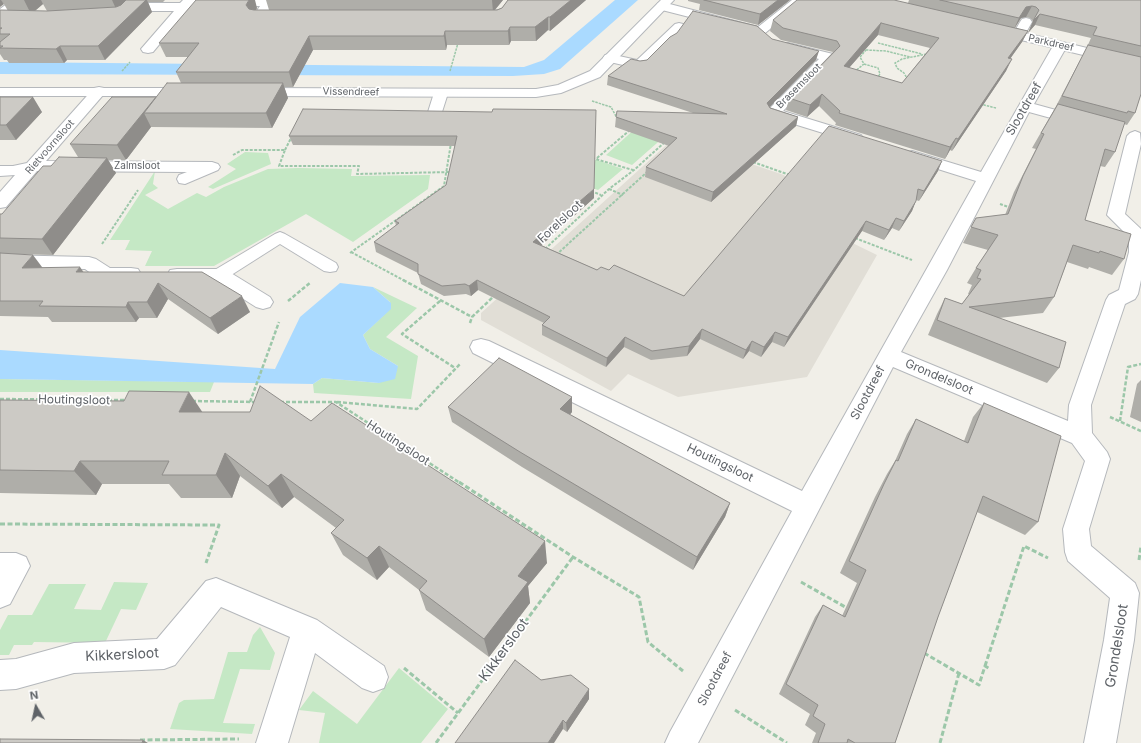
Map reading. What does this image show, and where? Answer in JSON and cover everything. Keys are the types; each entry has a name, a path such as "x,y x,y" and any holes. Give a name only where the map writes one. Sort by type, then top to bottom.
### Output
{"street":[{"path":"665,3 760,31 799,0"},
{"path":"148,49 187,3"},
{"path":"114,15 122,15 129,7 187,3 269,3 258,18 288,18"},
{"name":"Vissendreef","path":"245,92 441,93 536,92 561,89 595,74 665,3"},
{"path":"0,19 13,19"},
{"path":"1018,36 1026,22"},
{"path":"610,58 640,66 679,27"},
{"name":"Parkdreef","path":"987,28 1141,64"},
{"name":"Brasemsloot","path":"760,31 774,43 828,57 773,113 872,143"},
{"name":"Slootdreef","path":"681,743 888,356 937,270 1023,110 1060,46"},
{"name":"Rietvoornsloot","path":"0,203 99,91"},
{"path":"0,92 206,92"},
{"path":"436,112 441,93"},
{"path":"1023,110 1091,124"},
{"path":"420,112 457,112"},
{"path":"1080,436 1080,405 1116,300 1128,294 1138,252 1138,236 1116,215 1132,130"},
{"path":"902,153 981,187"},
{"name":"Zalmsloot","path":"0,171 13,172 34,166 212,167"},
{"path":"186,179 212,167"},
{"path":"0,261 89,263 106,274 219,275 263,302"},
{"name":"Houtingsloot","path":"481,347 807,506"},
{"name":"Grondelsloot","path":"888,356 1080,436 1098,459 1076,529 1078,552 1125,593 1119,640 1100,743"},
{"path":"0,566 16,566 0,594"},
{"path":"216,591 307,630 373,676"},
{"name":"Kikkersloot","path":"0,675 16,674 74,658 164,654 216,591"},
{"path":"273,741 307,630"}],"lane":[{"path":"0,14 18,0"},
{"path":"219,275 280,238 330,267"}],"path":[{"path":"453,60 459,39"},
{"path":"878,43 924,55"},
{"path":"861,46 866,50 886,51 913,58"},
{"path":"866,50 860,56 864,64 878,68 880,74 873,83"},
{"path":"908,85 908,80 904,73 897,68 895,63 902,59 927,54 931,50"},
{"path":"927,54 933,55"},
{"path":"858,76 853,73 864,64"},
{"path":"595,74 601,80 584,98 611,106 618,118"},
{"path":"314,92 278,166 359,166 357,174 453,172"},
{"path":"975,103 1023,110"},
{"path":"286,302 330,267 444,186 445,173 457,112"},
{"path":"596,158 631,129"},
{"name":"Forelsloot","path":"540,254 609,189 634,170 666,141"},
{"path":"212,167 242,150 285,150"},
{"path":"588,158 596,158 634,170"},
{"path":"448,161 456,160"},
{"path":"752,161 788,174 794,179"},
{"path":"89,263 154,166"},
{"path":"551,260 650,170"},
{"path":"981,187 1013,209"},
{"path":"609,189 623,195"},
{"path":"588,190 602,196"},
{"path":"850,233 856,238 937,270"},
{"path":"545,249 557,254"},
{"path":"351,252 472,318"},
{"path":"273,402 336,402 417,409 455,368 481,347 467,329 472,318 494,296"},
{"path":"440,301 402,334 455,368"},
{"path":"250,402 281,316"},
{"path":"1120,421 1128,367 1141,364"},
{"name":"Houtingsloot","path":"0,399 133,400"},
{"path":"187,401 265,402"},
{"name":"Houtingsloot","path":"336,402 573,557 639,597 648,642 708,692 787,743"},
{"path":"0,524 219,525 205,564 216,591"},
{"path":"918,649 979,685 1013,586 1024,546 1059,563 1078,552"},
{"path":"1139,560 1141,546"},
{"name":"Kikkersloot","path":"436,743 573,557"},
{"path":"775,566 850,610"},
{"path":"373,676 398,663 458,713"},
{"path":"985,666 990,669"},
{"path":"940,743 959,673"},
{"path":"133,740 273,741"}],"shaded area":[{"path":"674,138 784,175 834,234 877,255 807,377 678,397 628,374 611,391 481,320 481,313"}],"green space":[{"path":"637,127 665,136 632,165 606,155"},
{"path":"245,152 268,153 271,164 213,189 208,187 236,169 227,164"},
{"path":"597,160 623,169 598,190 515,161"},
{"path":"268,169 352,169 351,176 430,175 428,189 353,242 306,214 214,266 145,266 152,251 125,250 130,240 110,240 155,171 153,184 158,188 145,195 168,209 197,193 206,197 224,187"},
{"path":"373,287 417,308 386,337 418,356 411,399 314,393 313,384 322,378 379,383 398,366 370,349 363,335 391,308 390,302"},
{"path":"0,379 214,382 210,392 0,392"},
{"path":"114,582 148,583 136,610 121,609 105,643 34,642 32,645 14,645 9,655 0,655 0,630 8,615 32,615 49,584 86,584 74,609 101,610"},
{"path":"260,627 275,653 270,670 240,669 223,723 255,724 252,734 170,729 179,703 184,700 214,699 228,652 247,652 253,635"},
{"path":"399,668 448,709 421,743 319,743 325,713 299,710 313,691 357,724"}],"water":[{"path":"615,0 638,0 560,69 544,74 513,76 0,74 0,62 524,67 544,60"},
{"path":"340,283 373,287 391,303 391,309 363,335 370,349 398,366 395,379 379,383 322,378 313,384 0,379 0,350 275,369 300,317"}],"building":[{"path":"126,0 146,0 98,46 60,46 56,49 0,48 3,46 0,46 0,42 10,34 0,34 0,29 2,28 0,28 0,10 47,11 116,7 121,5"},
{"path":"196,0 249,0 246,5 249,9 254,10 497,10 502,8 508,0 571,0 535,27 510,27 508,31 445,31 444,36 309,36 289,72 176,72 199,43 159,43"},
{"path":"704,0 778,0 760,14"},
{"path":"797,0 894,0 1028,31 1008,58 1012,59 958,139 956,138 950,147 839,113 840,111 822,94 810,105 789,98 840,46 837,41 783,28 773,20","holes":["881,23 939,38 902,83 844,66"]},
{"path":"940,0 1141,0 1141,46 1093,35 1097,27 1040,14 1033,21 1039,10 1032,6 1026,7 1019,18"},
{"path":"693,11 757,26 772,39 819,51 767,103 770,108 798,117 713,192 646,167 677,138 616,117 617,111 727,114 608,76 631,59 640,61 647,60 670,37 677,33"},
{"path":"1088,45 1141,57 1141,94 1135,113 1128,111 1127,113 1062,96"},
{"path":"167,83 283,83 266,113 144,113"},
{"path":"0,97 33,97 6,125 0,125"},
{"path":"112,97 156,97 117,145 70,144"},
{"path":"1058,104 1125,122 1115,152 1105,149 1085,220 1131,234 1124,259 1100,251 1099,253 1073,245 1054,297 969,307 1066,342 1059,368 937,320 945,298 962,304 981,279 977,278 981,270 976,268 998,235 971,227 976,218 1008,214 1023,176 1044,134 1041,133"},
{"path":"303,109 492,112 493,109 596,110 594,189 533,242 597,270 601,267 609,270 614,265 684,296 829,126 942,161 924,191 918,189 916,201 904,221 896,218 889,230 866,221 788,337 775,332 764,347 752,341 746,350 702,329 689,346 652,351 625,337 607,358 542,325 550,317 477,280 469,286 465,284 442,286 418,274 418,264 374,242 399,223 395,221 446,185 457,136 289,136"},
{"path":"59,157 107,158 42,239 0,238 0,214 2,214 43,166 51,166"},
{"path":"0,253 33,255 22,268 80,267 76,272 202,272 242,296 210,318 158,283 147,302 128,302 126,307 39,306 43,301 0,301"},
{"path":"499,358 572,397 560,409 730,503 697,557 520,452 448,407"},
{"path":"260,386 311,421 332,403 545,541 518,576 528,582 484,639 419,590 427,581 379,546 367,558 331,533 344,520 281,474 268,486 225,453 216,475 162,475 169,461 80,461 74,471 0,470 0,400 124,401 129,391 189,392 179,412 250,412"},
{"path":"984,403 1061,436 1038,522 983,496 938,617 895,743 855,743 848,739 847,743 818,743 825,724 813,716 818,705 786,684 823,605 845,617 866,570 849,561 884,484 896,460 898,461 916,419 968,443"},
{"path":"515,660 541,680 571,675 589,689 566,723 563,720 548,743 455,743"},
{"path":"0,739 143,740 142,743 0,743"}]}
